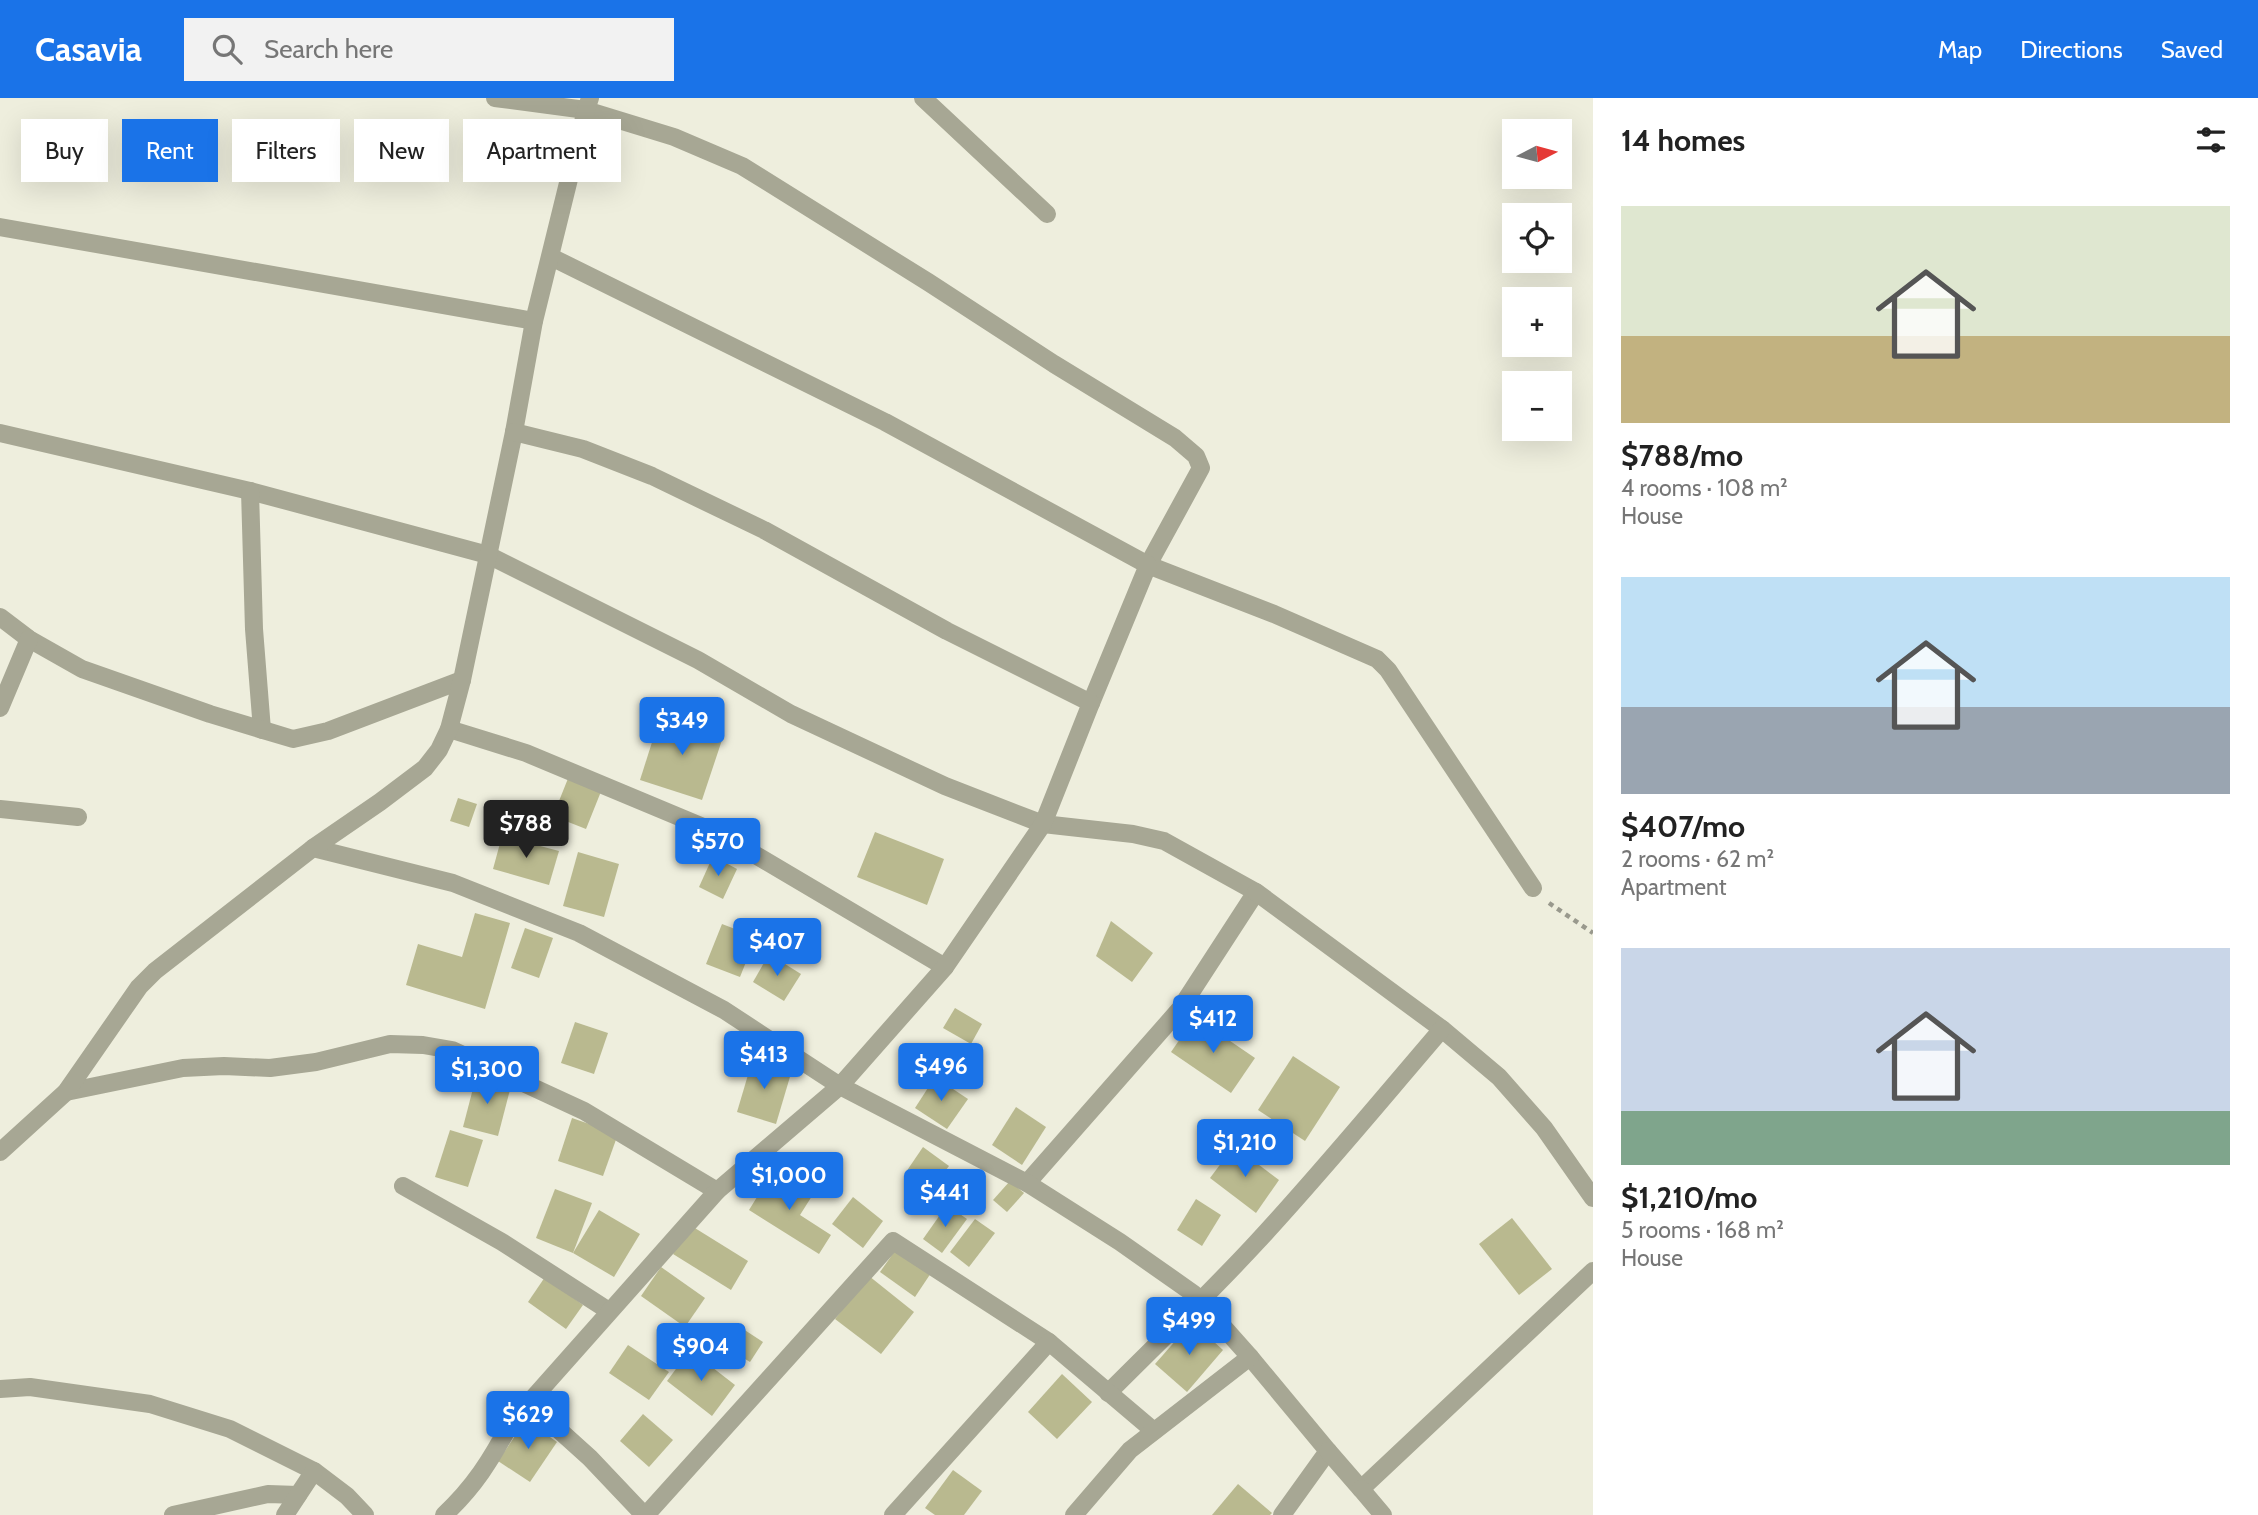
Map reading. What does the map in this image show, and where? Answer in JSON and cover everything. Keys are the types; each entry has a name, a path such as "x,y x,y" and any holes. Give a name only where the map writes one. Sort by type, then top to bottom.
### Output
{"street":[{"path":"444,1515 460,1500 488,1465 510,1424 717,1191 840,1086 945,967 1043,824 1148,565 1201,468 1196,456 1175,438 742,166 588,104 495,98"},
{"path":"923,98 1047,214"},
{"path":"0,1152 66,1092 147,979 313,848 425,768 439,750 449,729 462,680 514,432 534,321 588,104"},
{"path":"0,226 534,321"},
{"path":"551,257 885,422 1148,565 1274,614 1377,659 1388,670 1533,888"},
{"path":"514,432 583,449 652,476 764,530 947,631 1091,703"},
{"path":"0,433 250,491 488,555 698,660 792,713 945,786 1043,824 1133,834 1164,841 1256,892 1442,1029 1508,1087 1544,1128 1593,1198"},
{"path":"250,491 254,629 262,730"},
{"path":"0,617 29,639 82,669 293,739 328,732 462,680"},
{"path":"0,708 29,639"},
{"path":"449,729 526,753 720,834 945,967"},
{"path":"0,809 78,817"},
{"path":"313,848 453,883 579,933 723,1010 840,1086 1027,1183 1120,1242 1201,1301 1383,1515"},
{"path":"1027,1183 1180,1009 1256,892"},
{"path":"1108,1393 1201,1301 1320,1173 1442,1029"},
{"path":"66,1092 183,1068 270,1068 316,1062 390,1044 423,1045 452,1051 584,1111 717,1191"},
{"path":"403,1186 502,1242 609,1311"},
{"path":"528,1403 590,1458 645,1515 892,1241 1049,1342 1154,1432"},
{"path":"1361,1489 1593,1271"},
{"path":"893,1515 1049,1342"},
{"path":"1074,1515 1130,1450 1250,1357"},
{"path":"0,1389 30,1387 150,1404 230,1429 314,1471 347,1496 365,1515"},
{"path":"1282,1515 1328,1451"},
{"path":"285,1515 314,1471"},
{"path":"173,1515 268,1494 298,1495"}],"path":[{"path":"1533,888 1548,902 1593,933"}],"building":[{"path":"661,714 724,734 702,800 640,780"},
{"path":"569,776 602,789 586,829 553,816"},
{"path":"458,798 477,804 469,827 450,821"},
{"path":"875,832 944,859 927,905 857,877"},
{"path":"502,836 559,851 549,885 493,869"},
{"path":"578,852 619,864 604,917 563,906"},
{"path":"713,856 737,869 723,899 699,887"},
{"path":"475,913 510,923 485,1009 406,985 418,944 462,957"},
{"path":"1111,921 1153,953 1132,982 1096,956"},
{"path":"722,924 756,937 740,977 706,964"},
{"path":"525,928 553,938 539,978 511,968"},
{"path":"769,954 801,974 784,1001 753,982"},
{"path":"955,1008 982,1024 971,1044 943,1028"},
{"path":"1195,1017 1255,1058 1231,1093 1171,1052"},
{"path":"575,1022 608,1033 594,1074 561,1063"},
{"path":"1293,1056 1340,1087 1305,1141 1258,1110"},
{"path":"753,1058 792,1070 776,1124 737,1112"},
{"path":"476,1077 511,1086 498,1136 463,1127"},
{"path":"935,1077 968,1099 947,1129 915,1108"},
{"path":"1016,1107 1046,1127 1022,1165 992,1145"},
{"path":"572,1118 618,1134 603,1176 558,1161"},
{"path":"450,1130 483,1140 468,1187 435,1177"},
{"path":"1234,1146 1279,1180 1256,1213 1210,1178"},
{"path":"923,1147 949,1166 931,1190 906,1172"},
{"path":"773,1171 812,1196 800,1215 831,1235 819,1254 749,1210"},
{"path":"1010,1181 1024,1193 1007,1212 993,1200"},
{"path":"555,1189 592,1203 573,1253 536,1238"},
{"path":"853,1197 883,1221 863,1248 832,1224"},
{"path":"1196,1199 1221,1215 1202,1246 1177,1230"},
{"path":"947,1205 967,1219 942,1253 923,1239"},
{"path":"599,1210 640,1234 614,1277 573,1253"},
{"path":"1512,1218 1552,1269 1519,1295 1479,1244"},
{"path":"975,1219 995,1233 969,1267 950,1252"},
{"path":"690,1225 748,1261 731,1290 673,1254"},
{"path":"897,1248 931,1273 915,1297 880,1272"},
{"path":"661,1267 705,1298 685,1327 641,1296"},
{"path":"869,1276 914,1312 881,1354 835,1319"},
{"path":"545,1277 583,1305 566,1329 528,1302"},
{"path":"1192,1322 1223,1350 1187,1392 1155,1364"},
{"path":"737,1325 763,1342 750,1362 724,1346"},
{"path":"628,1345 669,1372 649,1400 609,1373"},
{"path":"690,1350 735,1385 712,1416 667,1381"},
{"path":"1062,1374 1092,1402 1057,1439 1028,1412"},
{"path":"643,1414 673,1440 649,1467 620,1441"},
{"path":"526,1420 557,1442 530,1482 498,1461"},
{"path":"953,1470 982,1491 964,1515 935,1515 925,1508"},
{"path":"1238,1484 1272,1513 1212,1515"}]}
